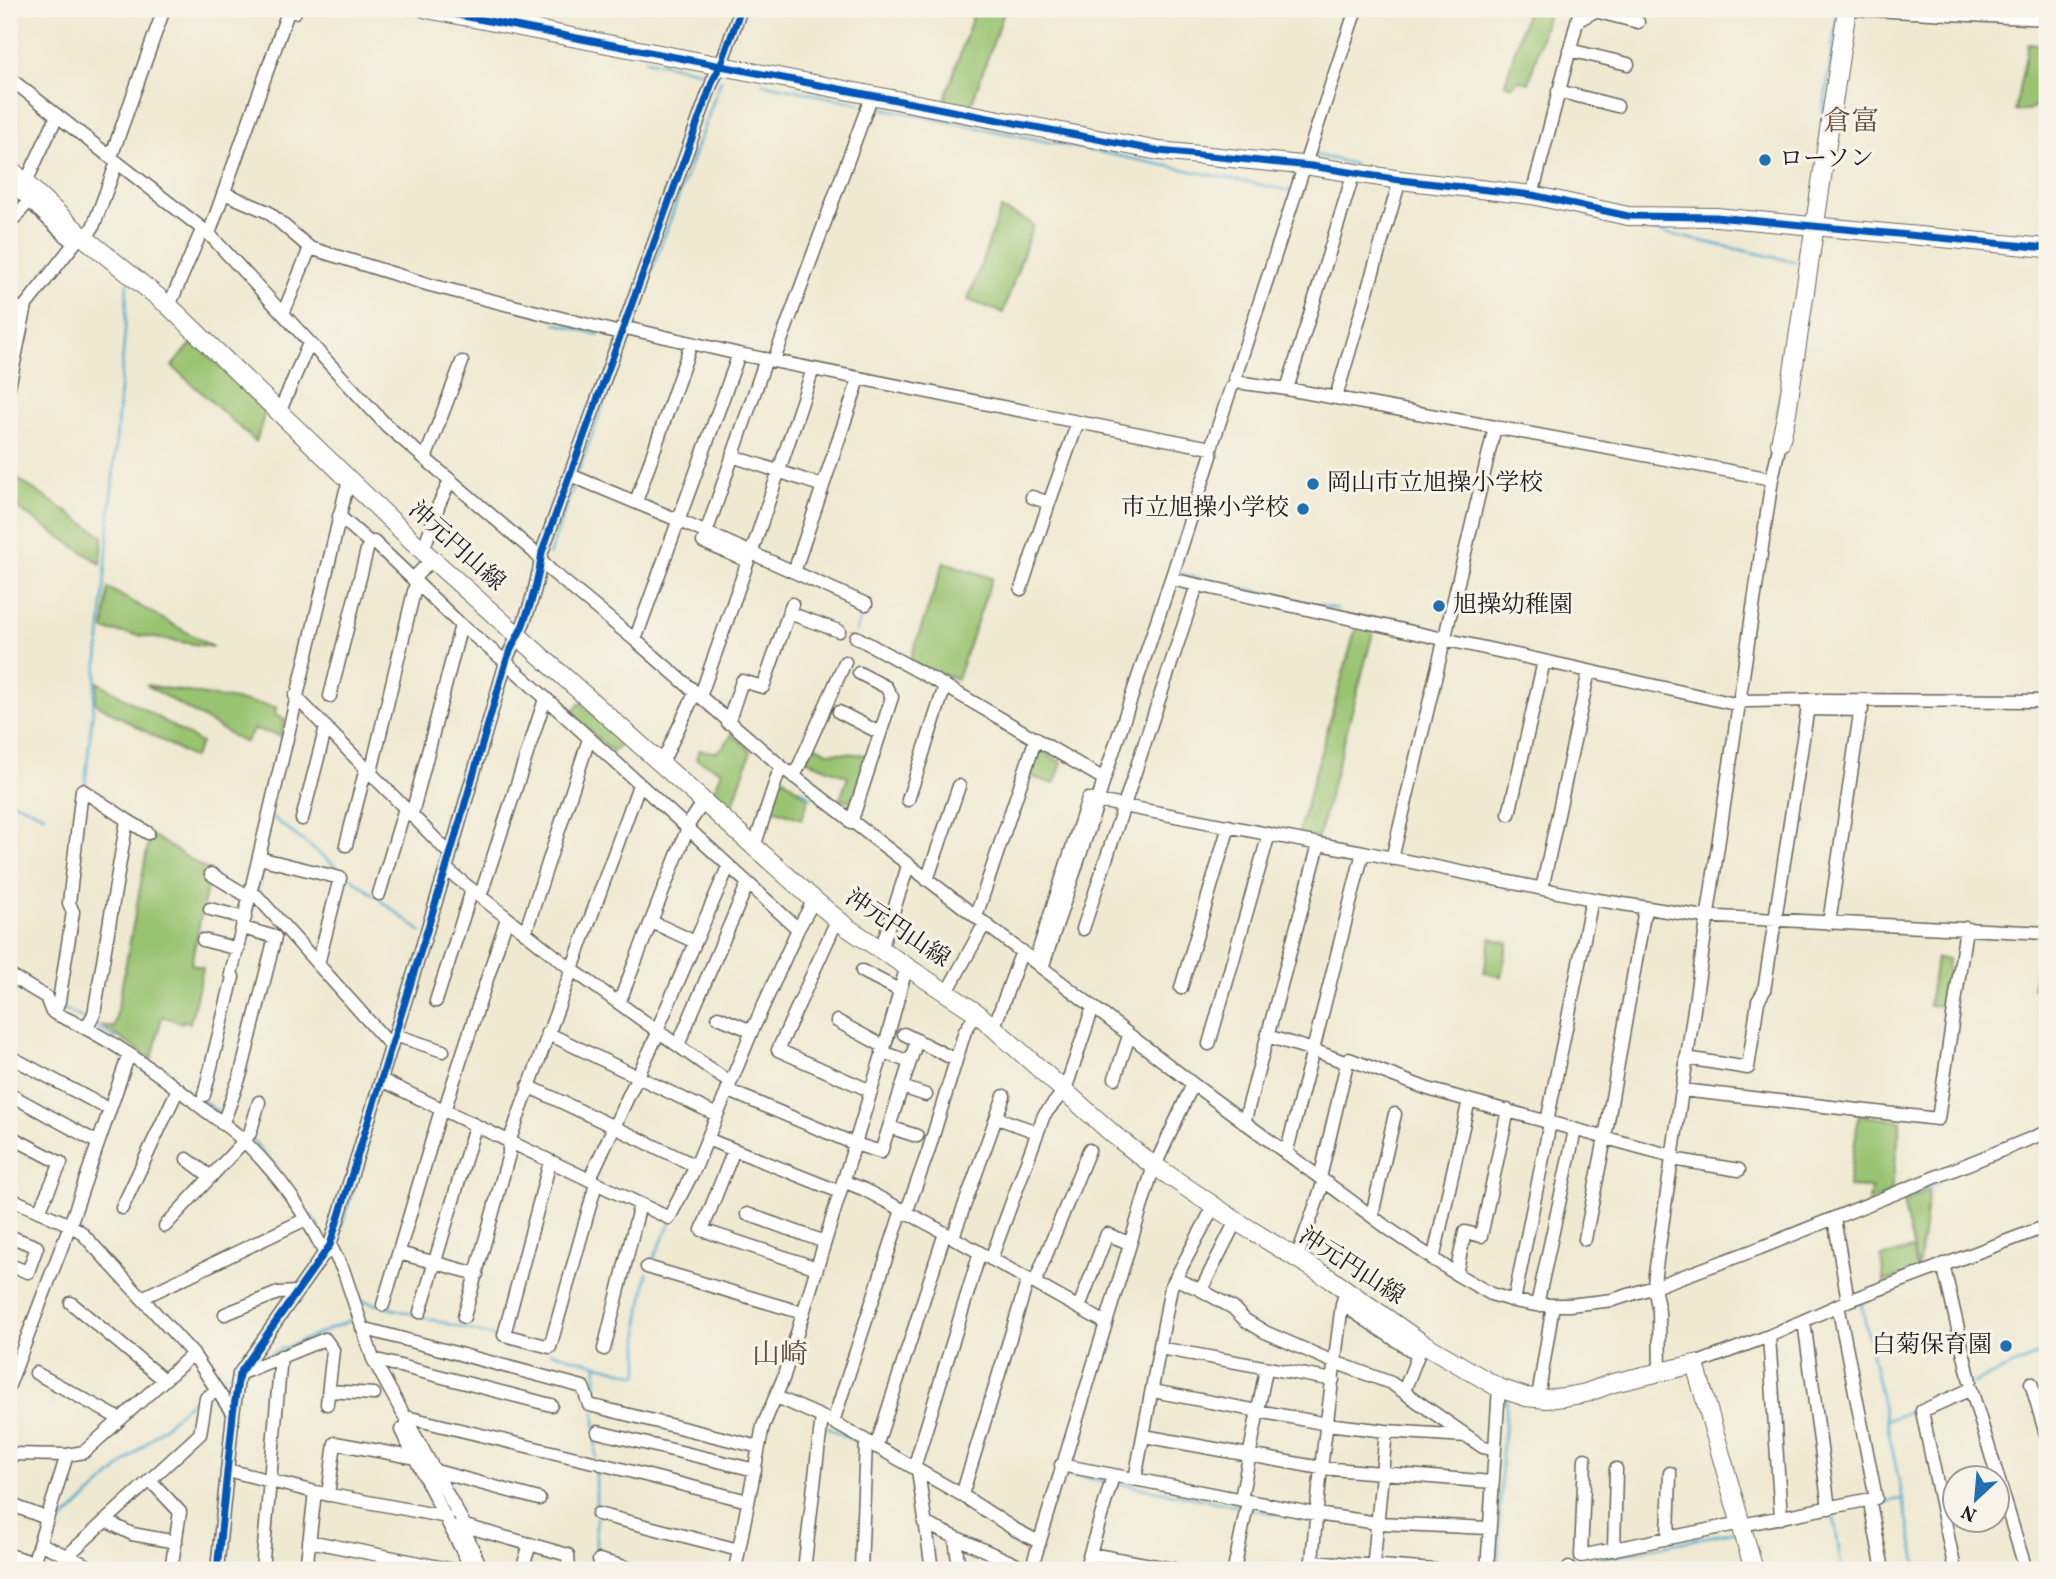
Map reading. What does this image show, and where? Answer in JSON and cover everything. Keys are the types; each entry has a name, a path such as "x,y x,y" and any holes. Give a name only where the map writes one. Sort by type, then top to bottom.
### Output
{"main road":[{"path":"427,9 1159,151 1305,166 1532,195 1628,216 1716,217 2047,248"},
{"path":"1780,443 1787,412 1847,9"},
{"name":"沖元円山線","path":"9,169 21,189 80,239 169,306 279,413 421,569 517,636 660,765 700,806 754,847 835,924 881,949 906,970 947,992 974,1016 994,1027 1063,1093 1154,1170 1234,1225 1296,1260 1343,1298 1499,1388 1538,1398 1564,1397 1695,1364"},
{"path":"1695,1364 1754,1570"}],"street":[{"path":"9,387 26,305 93,227 164,9"},
{"path":"217,1570 239,1374 328,1249 384,1082 449,872 450,854 511,646 538,584 542,552 575,477 713,80 741,9"},
{"path":"1098,801 1211,456 1211,447 1231,388 1236,382 1239,364 1356,9"},
{"path":"1853,9 2047,19"},
{"path":"169,306 224,193 289,10"},
{"path":"1532,195 1578,17 1595,11 1638,22"},
{"path":"1569,50 1628,64"},
{"path":"9,78 203,233 387,426 449,483 635,640 780,771 794,777 907,869 927,880 1192,1085 1433,1260 1491,1293 1514,1301 1552,1307 1613,1300 1835,1221 2047,1132"},
{"path":"1559,91 1617,106"},
{"path":"660,765 695,696 748,562 703,542 732,456 872,95"},
{"path":"9,224 21,189 56,118"},
{"path":"1287,389 1354,172"},
{"path":"1336,397 1400,180"},
{"path":"224,193 268,212 310,248 430,285 690,347 738,357 770,360 858,382 1076,425 1211,447"},
{"path":"283,314 310,248"},
{"path":"9,301 24,313"},
{"path":"279,413 308,345"},
{"path":"636,502 690,347"},
{"path":"635,640 738,357"},
{"path":"425,459 461,362"},
{"path":"751,554 812,372"},
{"path":"794,572 858,382"},
{"path":"1236,382 1336,397 1494,430 1769,479"},
{"path":"1021,589 1076,425"},
{"path":"1392,859 1494,430"},
{"path":"1660,1372 1659,1312 1654,1287 1669,1156 1682,1090 1769,479 1780,443"},
{"path":"732,456 823,486"},
{"path":"575,477 866,604"},
{"path":"346,845 371,768 421,569 449,483"},
{"path":"204,1095 233,977 237,949 246,926 263,859 349,487"},
{"path":"1032,497 1049,503"},
{"path":"342,519 369,542 374,542 421,569 461,625 506,662 639,785 688,826 747,885 799,927"},
{"path":"330,696 369,542"},
{"path":"1171,579 1444,636 1735,704 1747,701 1808,705 2047,701"},
{"path":"1083,929 1197,585"},
{"path":"728,723 742,681 763,687 790,609 839,631"},
{"path":"379,894 411,810 461,625"},
{"path":"856,637 1035,742 1104,779"},
{"path":"1509,814 1544,661"},
{"path":"794,777 845,662"},
{"path":"1542,889 1589,671"},
{"path":"851,822 892,697 886,687 859,673"},
{"path":"908,800 944,689"},
{"path":"298,699 371,768 450,854"},
{"path":"436,1001 545,699"},
{"path":"1686,1058 1748,1068 1758,1000 1764,992 1776,922 1808,705"},
{"path":"1829,922 1862,705"},
{"path":"839,712 880,733"},
{"path":"302,819 326,727"},
{"path":"525,933 589,739"},
{"path":"947,992 981,923 1035,742"},
{"path":"754,847 780,771"},
{"path":"464,1317 509,1154 509,1142 570,968 639,785"},
{"path":"927,880 959,786"},
{"path":"54,1013 59,1001 73,912 69,903 82,790 148,833"},
{"path":"1039,965 1088,799 1126,803 1645,909 1776,922 1829,922 1966,932 2047,933"},
{"path":"619,1003 688,826 700,806"},
{"path":"88,1023 127,820"},
{"path":"1181,988 1229,826"},
{"path":"1209,1044 1269,834"},
{"path":"1244,1123 1319,844"},
{"path":"1286,1154 1363,852"},
{"path":"263,859 340,878 318,964"},
{"path":"550,1162 505,1335 550,1347 592,1182 728,867"},
{"path":"881,949 907,869"},
{"path":"449,872 570,968 678,1045 728,1086 858,1145 881,1152 917,1040"},
{"path":"211,874 253,896 318,964 397,1039 443,1051"},
{"path":"678,1045 747,885"},
{"path":"1514,1301 1592,899"},
{"path":"384,1082 668,1217 696,1166 752,1031 811,904"},
{"path":"210,909 275,937 241,1073 223,1119"},
{"path":"1585,1239 1645,909"},
{"path":"383,1305 507,918"},
{"path":"652,922 695,942"},
{"path":"835,924 778,1050 871,1091"},
{"path":"1682,1090 1938,1119 1966,932"},
{"path":"202,940 237,949"},
{"path":"994,1027 1021,954"},
{"path":"734,1570 764,1426 780,1398 803,1313 858,1145 906,970"},
{"path":"862,971 899,990"},
{"path":"9,975 46,997 54,1013 88,1023 246,1138 344,1272 373,1359 406,1417 431,1474 482,1570"},
{"path":"932,1570 916,1469 985,1259 1044,1115 1063,1093 1092,1009"},
{"path":"804,1570 827,1420 928,1152 956,1060 974,1016"},
{"path":"718,1017 752,1031"},
{"path":"837,1021 884,1051 910,1062"},
{"path":"547,1033 717,1115"},
{"path":"904,1034 956,1060"},
{"path":"1268,1036 1347,1063"},
{"path":"1115,1078 1128,1037"},
{"path":"9,1385 70,1224 129,1054"},
{"path":"9,1056 101,1105"},
{"path":"1296,1260 1322,1179 1349,1059 1428,1089 1669,1156 1739,1170"},
{"path":"925,1523 1029,1570 1129,1243 1154,1170 1192,1085"},
{"path":"528,1086 696,1166"},
{"path":"902,1087 926,1095"},
{"path":"122,1208 178,1089"},
{"path":"9,1094 93,1140"},
{"path":"861,1570 871,1444 948,1238 998,1118 1004,1096"},
{"path":"1433,1260 1469,1100"},
{"path":"165,1227 246,1138 259,1102"},
{"path":"1456,1274 1465,1232 1481,1236 1508,1110"},
{"path":"1372,1215 1395,1114"},
{"path":"998,1118 1037,1132"},
{"path":"420,1312 475,1126"},
{"path":"889,1127 917,1136"},
{"path":"1537,1305 1575,1130"},
{"path":"9,1136 61,1163 38,1211"},
{"path":"707,1139 845,1185 1106,1322"},
{"path":"734,1150 702,1230 817,1268"},
{"path":"962,1494 1029,1282 1089,1150"},
{"path":"187,1159 211,1177"},
{"path":"9,1198 70,1224 81,1232 193,1354 233,1413"},
{"path":"604,1349 640,1205"},
{"path":"1135,1479 1171,1287 1212,1210"},
{"path":"747,1214 825,1242"},
{"path":"142,1298 306,1219"},
{"path":"1585,1459 1581,1556 1876,1498 1842,1307 1835,1221"},
{"path":"1201,1290 1234,1225"},
{"path":"1695,1364 1770,1339 1943,1264 2047,1226"},
{"path":"1079,1307 1107,1234 1129,1243"},
{"path":"9,1236 37,1247 28,1272 9,1265"},
{"path":"399,1253 477,1274"},
{"path":"1943,1264 1970,1381"},
{"path":"647,1267 803,1313"},
{"path":"1176,1279 1233,1308 1245,1320 1265,1332 1391,1383 1483,1447 1494,1449"},
{"path":"226,1314 278,1293 298,1292"},
{"path":"1343,1298 1321,1468 1314,1564 1435,1570"},
{"path":"1343,1298 1418,1355 1404,1391"},
{"path":"71,1303 164,1380"},
{"path":"1538,1398 1552,1307"},
{"path":"1805,1324 1829,1508"},
{"path":"362,1328 583,1387 589,1405 759,1447"},
{"path":"239,1374 325,1339 333,1350 328,1398 374,1394"},
{"path":"1770,1339 1782,1518"},
{"path":"1160,1348 1333,1380"},
{"path":"9,1454 67,1455 84,1452 193,1354"},
{"path":"262,1570 281,1356"},
{"path":"373,1359 551,1405"},
{"path":"1234,1570 1257,1412 1266,1369"},
{"path":"36,1373 120,1419"},
{"path":"2031,1383 2047,1438"},
{"path":"67,1556 200,1434 206,1398 213,1385"},
{"path":"1487,1570 1499,1388"},
{"path":"1955,1570 1922,1411 1971,1389 2026,1570"},
{"path":"1153,1391 1327,1424 1467,1436"},
{"path":"780,1398 827,1420 962,1494 1014,1529 1039,1542"},
{"path":"406,1417 748,1501"},
{"path":"401,1430 417,1458 431,1474 457,1525 472,1570"},
{"path":"1373,1568 1386,1431"},
{"path":"598,1432 755,1470"},
{"path":"1144,1436 1321,1468 1492,1482"},
{"path":"328,1494 335,1443 417,1458"},
{"path":"9,1555 31,1564 67,1455"},
{"path":"1061,1465 1111,1480 1135,1479 1316,1519 1489,1528"},
{"path":"1614,1550 1616,1469"},
{"path":"227,1470 457,1525 568,1555 569,1570"},
{"path":"1668,1539 1670,1473"},
{"path":"431,1474 539,1499"},
{"path":"150,1480 180,1512 171,1570"},
{"path":"1085,1570 1111,1480"},
{"path":"306,1570 315,1492"},
{"path":"9,1504 43,1530 67,1556 90,1569"},
{"path":"1871,1508 1883,1570"},
{"path":"598,1514 739,1549"},
{"path":"106,1521 132,1534 176,1542"},
{"path":"955,1537 960,1570"},
{"path":"309,1541 454,1570"},
{"path":"522,1570 530,1544"},
{"path":"1090,1554 1178,1570"},
{"path":"599,1560 635,1570"}],"green space":[{"path":"975,9 1005,9 971,105 968,109 945,105 945,99"},
{"path":"1527,9 1549,9 1529,83 1518,80 1512,86 1505,84"},
{"path":"2028,44 2039,44 2039,63 2047,66 2047,106 2035,106 2028,111 2015,110"},
{"path":"1001,209 1033,225 1003,313 968,300"},
{"path":"194,341 265,412 256,442 172,366"},
{"path":"9,473 103,536 101,564 9,503"},
{"path":"944,562 992,578 957,679 909,663"},
{"path":"108,588 213,647 104,630"},
{"path":"1357,624 1374,629 1318,838 1298,834"},
{"path":"98,682 201,743 193,758 95,703"},
{"path":"146,685 276,707 275,715 285,719 281,736 254,729 245,743"},
{"path":"580,703 623,742 613,752 571,714"},
{"path":"732,734 751,751 728,819 710,801 722,771 696,759 699,750 716,752"},
{"path":"811,744 828,752 867,755 855,802 840,799 848,777 804,759"},
{"path":"1037,748 1062,763 1054,784 1027,775"},
{"path":"781,776 809,798 802,819 770,808"},
{"path":"150,834 210,872 191,964 203,968 190,1023 162,1016 152,1059 102,1026 114,1028"},
{"path":"1491,938 1508,943 1501,977 1484,972"},
{"path":"2040,940 2047,940 2047,991 2033,989"},
{"path":"1936,958 1948,959 1948,973 1956,974 1953,989 1945,989 1941,1006 1929,1005"},
{"path":"1859,1115 1901,1121 1891,1193 1869,1202 1871,1188 1848,1187"},
{"path":"1929,1190 1918,1271 1903,1202"},
{"path":"1912,1249 1917,1270 1884,1282 1881,1257"}],"waterway":[{"path":"270,9 283,17"},
{"path":"387,9 423,16"},
{"path":"1816,9 1837,13"},
{"path":"1823,113 1838,9"},
{"path":"646,60 708,73"},
{"path":"632,325 721,80"},
{"path":"762,83 860,104"},
{"path":"876,107 1291,191"},
{"path":"1315,155 1354,164"},
{"path":"1587,216 1796,262"},
{"path":"85,786 99,650 127,284 130,281"},
{"path":"555,323 599,335"},
{"path":"578,473 629,335"},
{"path":"630,335 685,348"},
{"path":"1777,417 1782,385"},
{"path":"1770,458 1773,444"},
{"path":"549,555 575,482"},
{"path":"1178,574 1337,609"},
{"path":"856,632 863,608"},
{"path":"800,789 812,798"},
{"path":"9,800 44,815"},
{"path":"273,818 375,896"},
{"path":"257,892 263,864"},
{"path":"1703,908 1708,873"},
{"path":"402,1034 449,880"},
{"path":"380,900 422,932"},
{"path":"250,919 255,902"},
{"path":"64,1009 86,1020"},
{"path":"92,1023 116,1039"},
{"path":"395,1054 400,1041"},
{"path":"201,1099 218,1112"},
{"path":"251,1138 279,1170"},
{"path":"337,1241 368,1144"},
{"path":"1872,1209 1938,1183"},
{"path":"311,1215 319,1227"},
{"path":"653,1260 671,1222"},
{"path":"1647,1286 1649,1272"},
{"path":"550,1352 637,1375 639,1323 647,1273"},
{"path":"358,1299 378,1305"},
{"path":"1859,1302 1918,1570"},
{"path":"385,1307 416,1315"},
{"path":"422,1317 500,1338"},
{"path":"255,1360 354,1319"},
{"path":"1973,1383 2047,1351"},
{"path":"595,1402 597,1365"},
{"path":"215,1380 237,1369"},
{"path":"50,1529 58,1525 208,1386"},
{"path":"1498,1570 1502,1454 1507,1399"},
{"path":"1886,1421 1919,1407"},
{"path":"595,1413 595,1427"},
{"path":"828,1427 856,1442"},
{"path":"595,1437 596,1458"},
{"path":"596,1465 596,1511"},
{"path":"1066,1475 1106,1481"},
{"path":"1116,1483 1243,1507"},
{"path":"1878,1503 1902,1499"},
{"path":"1250,1509 1312,1520"},
{"path":"1833,1512 1842,1570"},
{"path":"596,1518 596,1556"},
{"path":"1572,1564 1737,1531"},
{"path":"1536,1570 1565,1565"}],"cycle path":[{"path":"427,9 1159,151 1311,166 1400,180 1532,195 1628,216 1716,217 2047,248"},
{"path":"217,1570 239,1374 330,1245 446,869 506,662 533,596 542,552 741,9"}],"place":[{"name":"ローソン","path":"1765,160"},
{"name":"岡山市立旭操小学校","path":"1313,484"},
{"name":"市立旭操小学校","path":"1303,509"},
{"name":"旭操幼稚園","path":"1439,606"},
{"name":"白菊保育園","path":"2006,1346"}],"district":[{"name":"倉富","path":"1851,122"},
{"name":"山崎","path":"780,1355"}]}
